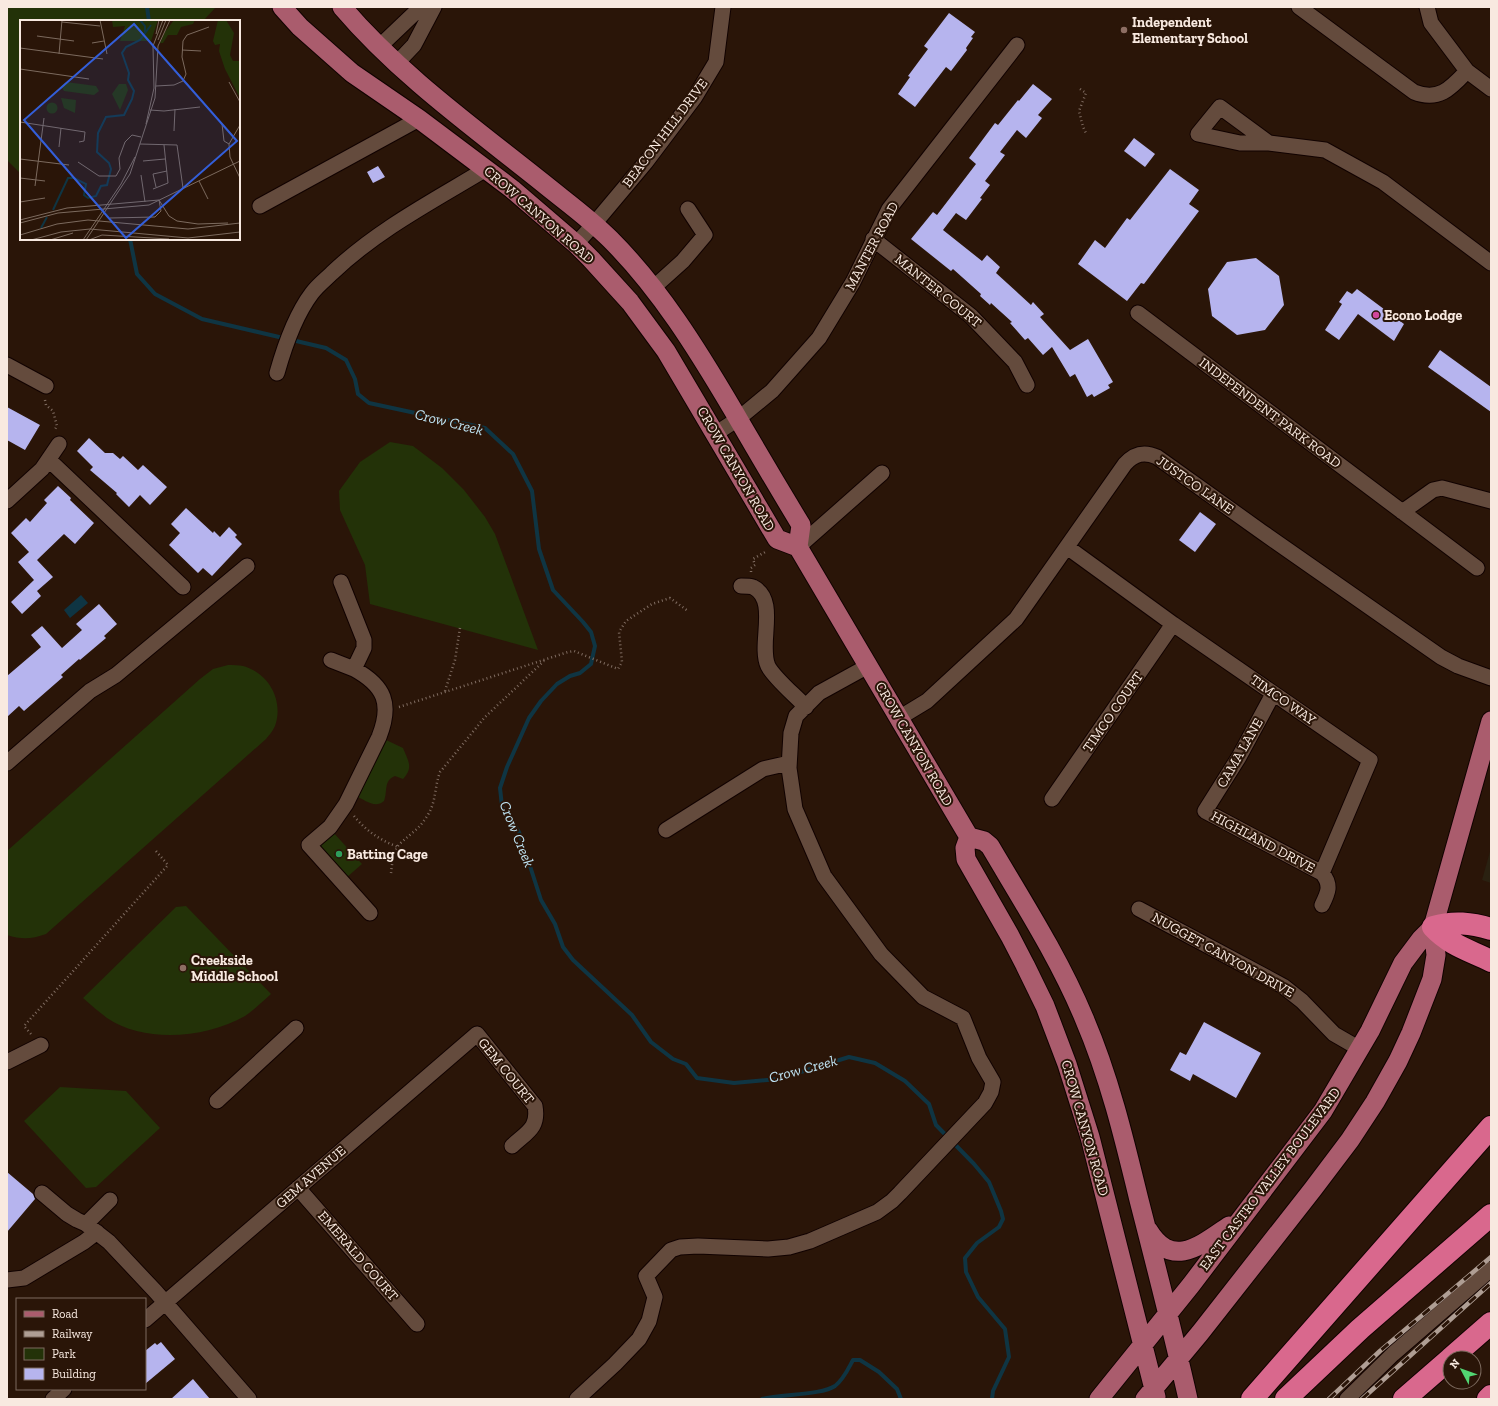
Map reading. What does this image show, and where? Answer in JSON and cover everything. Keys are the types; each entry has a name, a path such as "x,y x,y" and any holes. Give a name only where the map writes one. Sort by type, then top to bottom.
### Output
{"highway":[{"path":"1433,926 1465,923 1491,929"},
{"path":"1433,926 1450,942 1491,961"},
{"path":"1252,1399 1491,1127"},
{"path":"1286,1399 1360,1329 1491,1215"},
{"path":"1459,1350 1491,1323"},
{"path":"1404,1399 1442,1365"},
{"path":"1488,1399 1491,1396"}],"main road":[{"name":"CROW CANYON ROAD","path":"282,7 300,26 352,74 419,119 512,189 576,244 610,279 648,326 674,364 777,539 791,544 868,666 969,837 965,848 966,859 1022,958 1044,1006 1070,1071 1090,1137 1143,1345 1152,1396"},
{"name":"CROW CANYON ROAD","path":"342,7 396,64 435,98 594,224 620,250 653,288 694,346 801,525 791,544"},
{"name":"EAST CASTRO VALLEY BOULEVARD","path":"1152,1396 1179,1359 1341,1152 1375,1102 1398,1061 1411,1033 1432,979 1436,954 1433,926 1491,720"},
{"path":"969,837 984,841 990,846 1044,939 1080,1010 1100,1060 1114,1104 1146,1226 1188,1399"},
{"name":"EAST CASTRO VALLEY BOULEVARD","path":"1099,1399 1168,1314 1319,1117 1378,1017 1403,963 1414,947 1433,926"},
{"path":"1146,1226 1161,1245 1167,1249 1179,1252 1201,1245 1242,1218"}],"street":[{"path":"379,47 421,7"},
{"path":"396,64 414,45 434,7"},
{"name":"BEACON HILL DRIVE","path":"576,244 646,162 695,97 716,62 723,7"},
{"path":"1299,7 1414,92 1425,96 1436,95 1449,89 1467,71"},
{"path":"1427,7 1430,23 1467,71 1491,89"},
{"name":"MANTER ROAD","path":"715,434 738,419 772,391 820,338 853,282 889,208 1017,45"},
{"path":"260,206 419,119"},
{"path":"1269,143 1325,150 1383,182 1491,263"},
{"path":"277,373 295,322 313,292 349,257 397,222 486,169"},
{"path":"653,288 683,261 705,234 688,208"},
{"name":"MANTER COURT","path":"873,239 971,316 1015,362 1027,385"},
{"name":"INDEPENDENT PARK ROAD","path":"1138,313 1477,568"},
{"path":"7,365 44,385"},
{"path":"7,501 34,477 55,451 183,587"},
{"name":"JUSTCO LANE","path":"899,718 927,701 1022,613 1128,461 1141,454 1151,454 1161,460 1268,537 1441,657 1458,666 1491,678"},
{"path":"791,544 882,473"},
{"path":"1402,512 1433,490 1442,488 1491,501"},
{"name":"TIMCO WAY","path":"1068,548 1173,624 1370,760 1322,873"},
{"path":"7,763 90,691 116,675 248,566"},
{"path":"341,582 364,640 364,648 354,669"},
{"path":"746,586 761,594 766,604 766,655 768,666 806,707"},
{"name":"TIMCO COURT","path":"1052,799 1173,624"},
{"path":"331,660 354,669 374,682 380,692 386,714 379,737 346,804 330,827 309,845 370,913"},
{"path":"576,1399 616,1364 639,1339 649,1321 655,1297 646,1276 671,1250 680,1247 698,1246 779,1248 810,1241 884,1208 900,1194 979,1111 986,1103 991,1092 993,1082 979,1058 963,1018 923,997 881,954 824,876 795,809 789,763 791,733 796,716 819,694 868,666"},
{"name":"CAMA LANE","path":"1205,811 1239,757 1273,694"},
{"path":"666,830 763,769 789,763"},
{"name":"HIGHLAND DRIVE","path":"1205,811 1322,873"},
{"path":"1322,873 1328,880 1329,888 1322,905"},
{"name":"NUGGET CANYON DRIVE","path":"1139,909 1283,986 1302,1001 1328,1029 1341,1039 1360,1049"},
{"path":"217,1101 296,1028"},
{"name":"GEM COURT","path":"477,1034 535,1106 537,1117 532,1128 512,1146"},
{"name":"GEM AVENUE","path":"146,1319 477,1034"},
{"path":"7,1062 41,1046"},
{"name":"EMERALD COURT","path":"298,1188 417,1324"},
{"path":"42,1193 67,1214 92,1228 118,1251 249,1399"},
{"path":"7,1280 24,1278 84,1242 110,1200"},
{"path":"1347,1399 1393,1354 1489,1267"},
{"path":"52,1399 63,1390"}],"path":[{"path":"1080,89 1086,93 1079,111 1083,127 1087,135"},
{"path":"44,385 46,405 53,411 57,426 50,437 55,451"},
{"path":"746,586 751,568 756,565 753,559 791,544"},
{"path":"386,714 403,706 568,652 574,651 618,669 622,662 619,632 626,621 652,604 670,598 688,611"},
{"path":"445,692 455,660 460,628"},
{"path":"391,874 392,864 398,847 413,833 429,812 434,801 436,781 447,762 485,717 545,659"},
{"path":"346,804 355,817 368,831 382,840 398,847"},
{"path":"41,1046 24,1026 168,865 156,851"}],"shaded area":[{"path":"1491,848 1491,883 1482,880"}],"green space":[{"path":"7,7 216,7 204,20 20,20 20,173 7,160"},
{"path":"390,442 413,446 442,468 464,490 485,517 495,534 538,650 370,604 365,565 340,510 339,491 360,462"},
{"path":"228,665 241,666 252,670 267,681 272,689 276,698 277,717 274,728 266,739 46,934 27,938 17,938 7,935 7,851 200,679 213,669"},
{"path":"384,739 403,748 409,767 403,779 395,776 391,778 387,783 384,801 374,804 356,796"},
{"name":"Batting Cage","path":"332,831 362,864 346,878 316,845"},
{"path":"186,906 271,994 248,1014 229,1023 212,1029 176,1035 158,1035 140,1032 123,1026 107,1018 83,998 176,907"},
{"path":"60,1087 126,1091 160,1128 96,1187 86,1188 24,1121"}],"water":[{"path":"81,595 88,603 70,618 64,610"}],"building":[{"path":"949,13 975,32 971,37 973,38 966,48 967,50 951,71 946,67 915,107 898,94 910,77 908,76 928,49 924,46"},
{"path":"1033,84 1052,99 1038,115 1042,118 1026,138 1017,130 1000,152 1005,155 985,181 990,185 980,198 982,199 966,220 956,213 943,230 982,261 987,255 1000,267 996,273 1031,305 1033,302 1044,314 1040,317 1070,350 1088,339 1113,382 1108,385 1110,388 1094,397 1092,394 1087,397 1075,374 1070,377 1052,347 1043,355 1028,338 1025,340 1010,323 1012,322 991,303 990,305 980,296 981,294 953,269 951,271 911,239 933,212 937,215 976,164 969,158 995,123 998,125"},
{"path":"1134,138 1155,154 1145,167 1124,151"},
{"path":"378,166 385,177 373,183 367,172"},
{"path":"1170,169 1199,190 1189,204 1199,211 1144,284 1141,283 1127,301 1078,264 1095,240 1105,248 1127,218 1130,220"},
{"path":"1256,258 1279,276 1284,305 1265,330 1237,335 1212,316 1208,289 1227,262"},
{"name":"Econo Lodge","path":"1357,289 1404,324 1394,341 1358,314 1339,340 1325,330 1342,304 1339,302 1347,291 1352,294"},
{"name":"Econo Lodge","path":"1440,350 1491,387 1491,412 1428,367"},
{"path":"7,407 40,425 25,450 7,440"},
{"path":"89,438 105,453 113,453 120,459 123,456 138,470 143,465 167,487 150,505 140,495 129,507 116,494 117,493 90,470 93,467 77,451"},
{"path":"58,486 94,523 75,544 64,534 37,560 53,577 37,591 41,596 22,614 11,602 34,580 18,562 29,552 11,533 26,518 30,522 47,503 44,500"},
{"path":"186,508 213,533 214,531 220,537 229,527 237,535 235,537 242,544 212,576 203,568 198,573 169,545 180,533 171,524"},
{"path":"1200,512 1216,524 1195,552 1179,540"},
{"path":"99,604 117,624 104,636 106,638 61,675 63,677 24,711 19,706 7,717 7,676 41,647 31,635 42,626 62,648 82,630 76,624"},
{"path":"1204,1022 1261,1053 1236,1098 1193,1074 1190,1081 1170,1070 1180,1052 1186,1055"},
{"path":"7,1172 33,1194 35,1199 7,1232"},
{"path":"161,1342 175,1359 146,1383 146,1350 155,1343 157,1345"},
{"path":"193,1379 210,1399 171,1399"}],"waterway":[{"name":"Crow Creek","path":"147,7 149,20"},
{"name":"Crow Creek","path":"130,240 137,274 155,294 202,319 326,348 346,360 355,379 358,394 369,403 485,428 513,454 532,491 539,549 553,590 591,632 595,646 591,664 580,673 570,676 557,684 541,701 529,718 507,767 500,788 502,806 519,832 541,900 555,924 563,947 573,960 632,1015 651,1042 673,1059 686,1064 697,1078 734,1083 778,1079 849,1057 875,1063 905,1081 929,1104 936,1125 974,1164 989,1182 1003,1219 999,1227 977,1243 965,1258 966,1272 978,1297 1005,1329 1009,1357 993,1391 992,1399"},
{"name":"Crow Creek","path":"762,1399 811,1393 829,1389 835,1386 846,1374 853,1360 860,1360 879,1372 897,1389 901,1399"}],"railway":[{"path":"1329,1399 1380,1351 1491,1257"},
{"path":"1362,1399 1491,1283"}],"place":[{"name":"Independent Elementary School","path":"1124,30"},
{"name":"Econo Lodge","path":"1376,315"},
{"name":"Batting Cage","path":"339,854"},
{"name":"Creekside Middle School","path":"183,968"}]}
